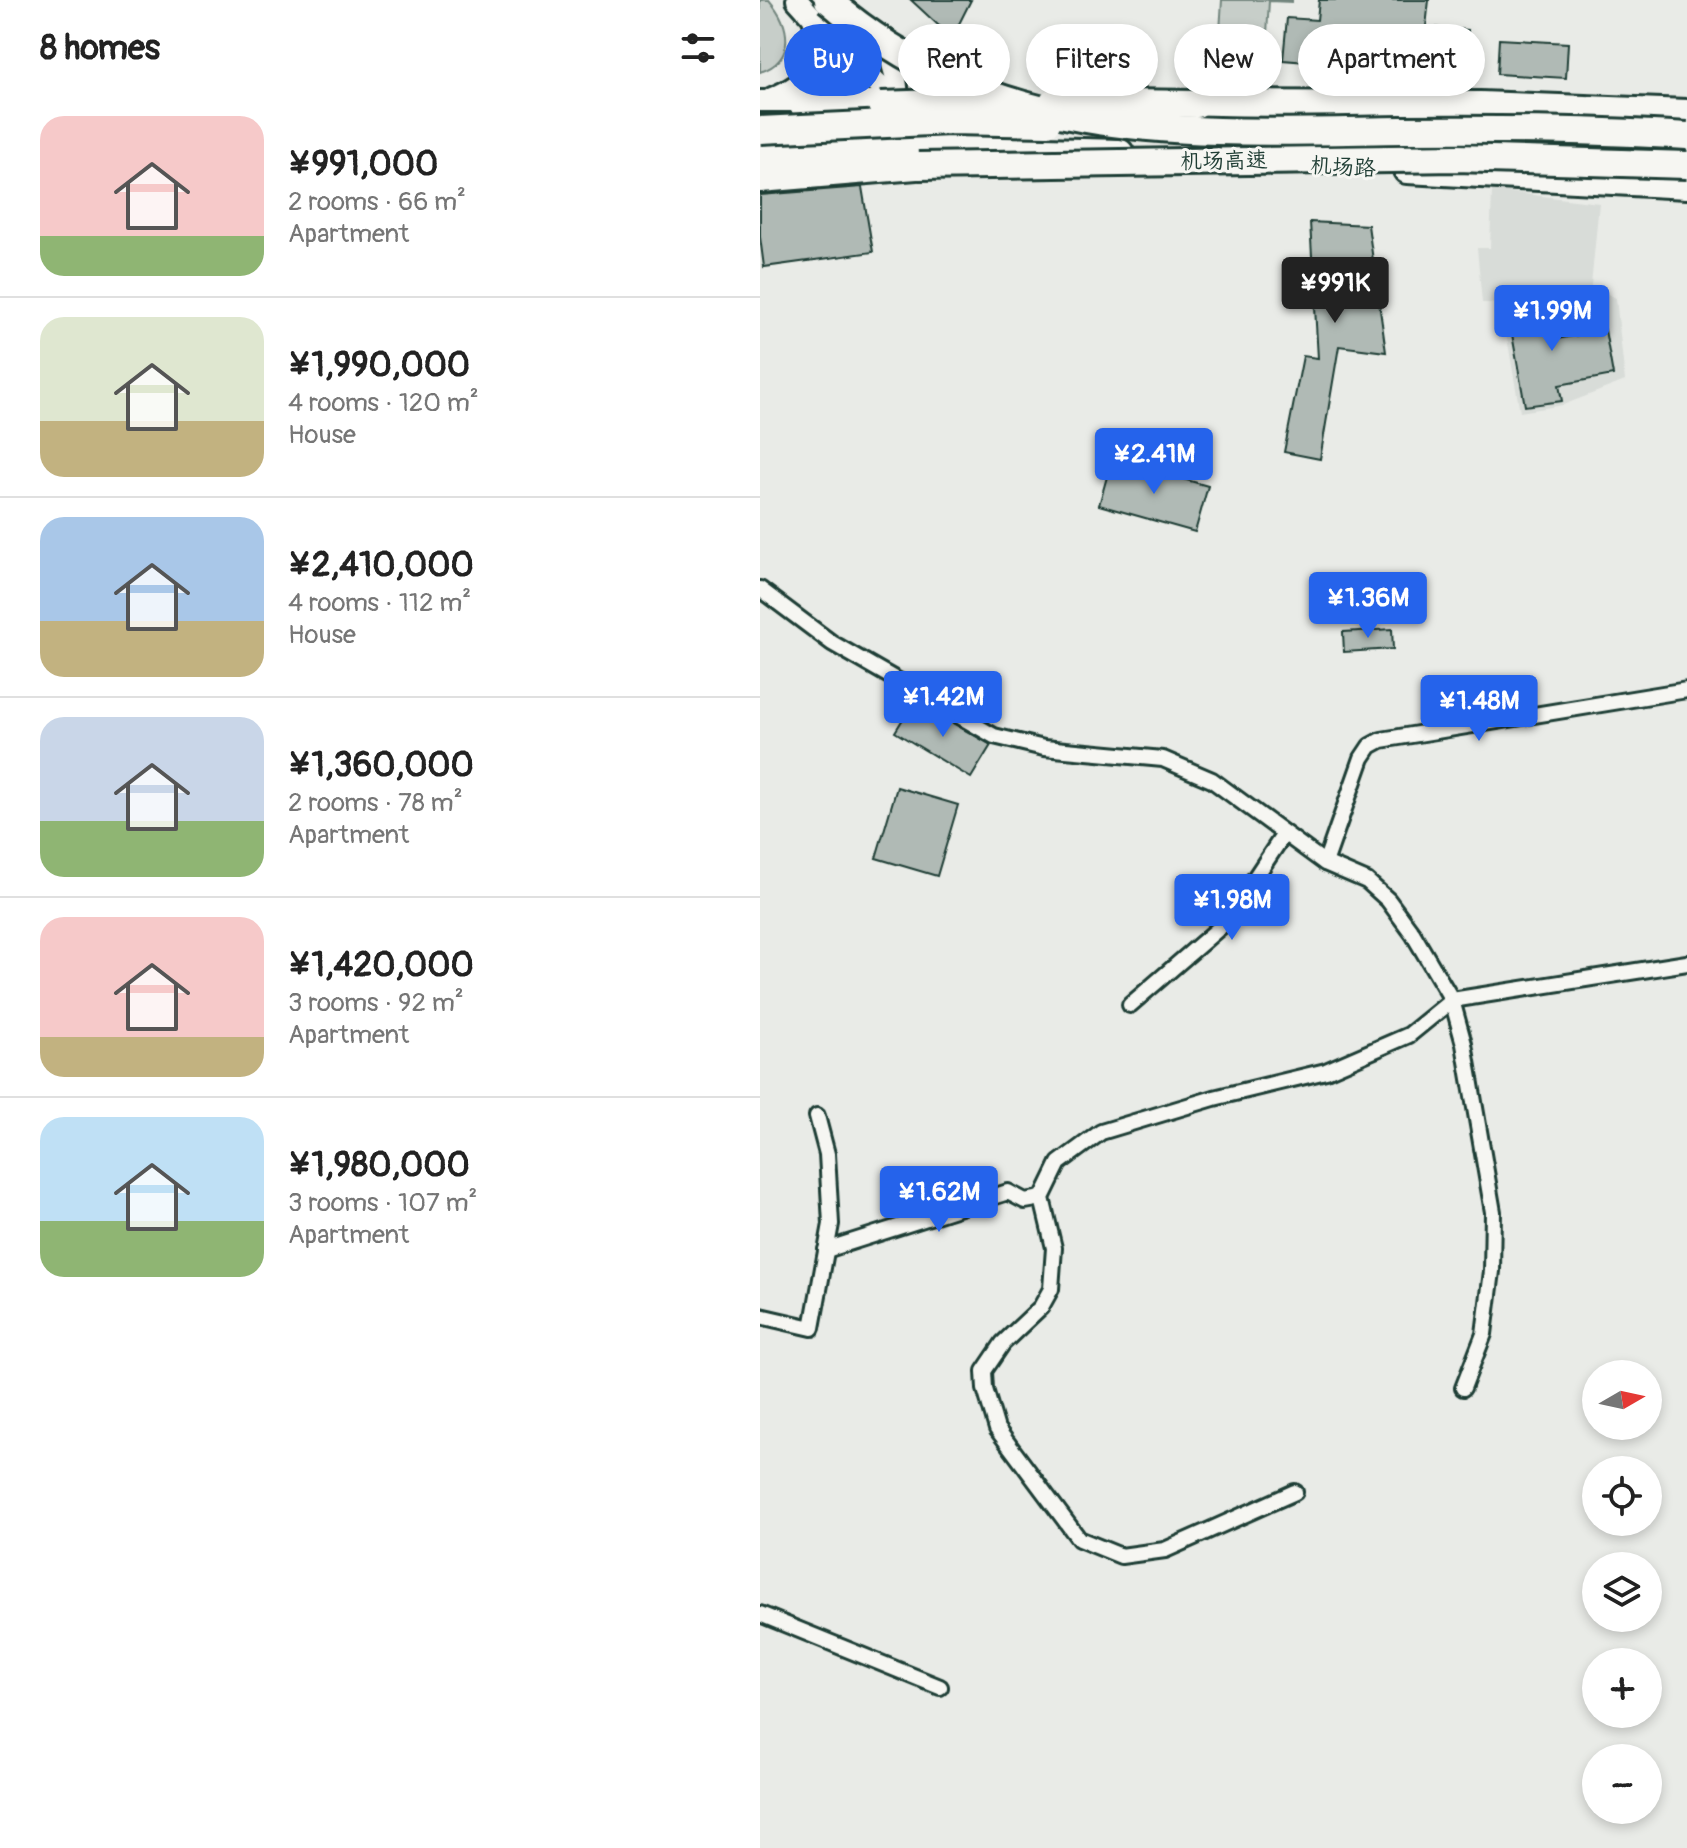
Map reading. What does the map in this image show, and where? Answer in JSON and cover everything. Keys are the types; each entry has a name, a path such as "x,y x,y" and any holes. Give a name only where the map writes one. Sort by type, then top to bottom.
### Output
{"highway":[{"name":"机场高速","path":"820,9 947,77 1051,115 1094,122 1205,131 1469,129 1687,135"},
{"path":"797,154 809,144 815,127 811,112 799,101"},
{"path":"762,104 990,101 1450,104 1687,113"},
{"path":"1028,148 1003,140 998,134 998,124 1007,113 1032,105"},
{"path":"760,130 979,121 1572,147 1687,135"},
{"name":"机场路","path":"760,156 1028,148 1687,185"},
{"name":"机场高速","path":"760,168 1429,158 1562,159 1687,165"},
{"path":"760,179 918,166"}],"main road":[{"path":"797,0 820,9 899,101 945,135 974,149"},
{"path":"845,0 911,63 972,91 1032,105"},
{"path":"762,104 792,90 804,81 813,67 820,9"},
{"path":"853,151 874,145 891,131 898,118 899,101 885,39"},
{"path":"762,104 899,101 1530,117 1687,135"}],"street":[{"path":"760,589 832,643 994,736 1044,748 1163,759 1212,780 1325,863 1367,881 1388,900 1413,934 1452,1000 1464,1044 1493,1212 1492,1271 1484,1334 1463,1388"},
{"path":"1325,863 1362,758 1370,746 1381,740 1687,690"},
{"path":"1130,1005 1225,923 1284,834"},
{"path":"1295,1492 1165,1550 1121,1556 1079,1539 997,1429 985,1389 984,1371 1003,1343 1041,1307 1051,1289 1054,1248 1042,1198 1059,1163 1101,1132 1214,1098 1326,1071 1409,1035 1452,1000 1687,963"},
{"path":"760,1316 812,1328 831,1224 827,1154 817,1116"},
{"path":"826,1250 1008,1192 1025,1201 1042,1198"},
{"path":"760,1614 940,1687"}],"shaded area":[{"path":"760,0 769,0 784,27 784,52 772,66 760,72"},
{"path":"1222,0 1292,0 1269,1 1268,24 1220,24"},
{"path":"1492,190 1599,203 1591,286 1616,298 1625,381 1563,405 1520,412 1501,303 1482,303 1477,248 1490,248"}],"building":[{"path":"911,0 971,0 959,24 937,24"},
{"path":"1319,0 1429,0 1426,24 1298,24 1298,61 1283,60 1287,18 1317,20"},
{"path":"1499,39 1568,43 1566,78 1497,74"},
{"path":"862,187 873,252 764,267 760,195"},
{"path":"1310,222 1368,225 1386,352 1339,346 1320,459 1284,452 1303,356 1318,358"},
{"path":"1543,294 1551,340 1605,330 1613,375 1559,385 1562,401 1525,406 1506,301"},
{"path":"1112,459 1208,486 1195,532 1099,505"},
{"path":"1392,629 1393,649 1344,652 1343,632"},
{"path":"914,701 991,745 971,778 895,732"},
{"path":"897,787 958,805 937,876 876,858"}]}
